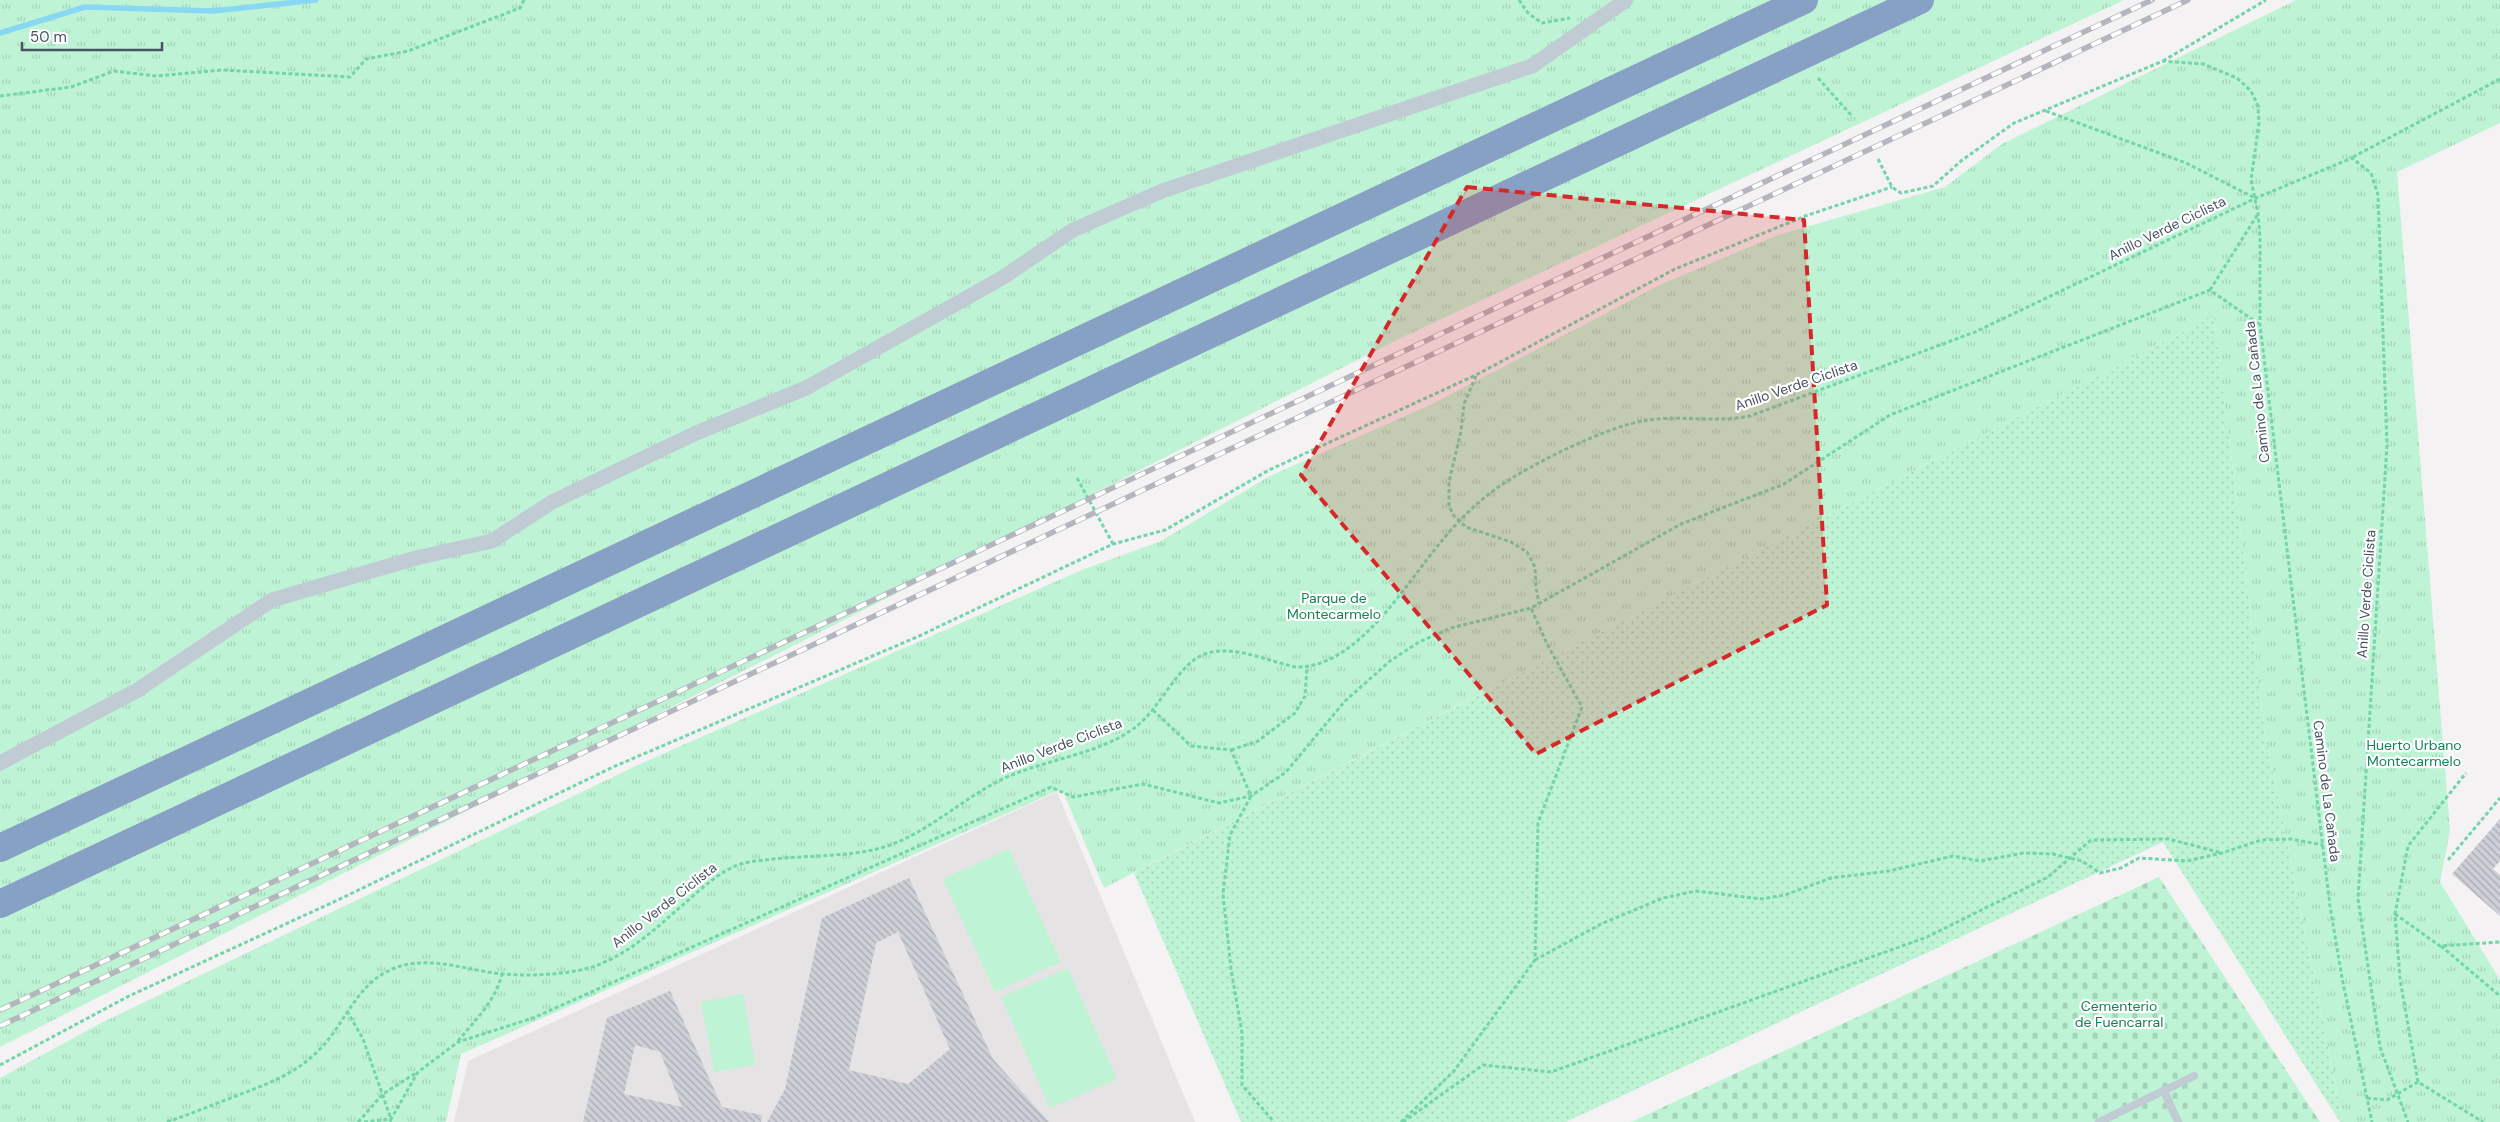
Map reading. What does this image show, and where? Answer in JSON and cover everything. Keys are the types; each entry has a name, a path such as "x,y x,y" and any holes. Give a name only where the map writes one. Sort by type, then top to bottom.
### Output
{"highway":[{"path":"0,848 1804,0"},
{"path":"0,904 1920,0"}],"street":[{"path":"0,764 136,691 272,600 416,558 492,541 552,502 694,434 806,388 1002,278 1073,230 1162,191 1532,66 1626,0"}],"lane":[{"path":"2098,1122 2194,1076"},
{"path":"2164,1091 2178,1122"}],"path":[{"path":"0,96 72,87 114,71 158,76 222,70 350,77 366,59 408,51 520,8 524,0"},
{"path":"1519,0 1528,14 1542,23 1568,18 1577,14"},
{"path":"2163,61 2266,0"},
{"name":"Camino de La Cañada","path":"1892,187 1901,193 1933,186 1999,132 2014,123 2163,61 2203,64 2237,78 2251,91 2258,106 2259,123 2251,180 2258,213 2260,325 2322,845 2342,978 2372,1122"},
{"path":"1818,78 1852,116"},
{"path":"2352,158 2500,80"},
{"path":"2046,111 2186,163 2256,198"},
{"name":"Anillo Verde Ciclista","path":"167,1122 262,1086 295,1071 320,1050 366,986 400,966 414,962 453,965 502,974 551,974 593,968 616,958 676,911 699,890 736,866 772,859 847,853 895,844 912,836 1001,780 1021,771 1071,756 1127,733 1154,710 1185,668 1203,654 1215,651 1232,653 1307,668 1330,661 1365,633 1383,615 1440,543 1497,488 1559,453 1617,428 1648,420 1730,420 1758,413 1975,332 2256,198 2352,158 2371,174 2378,195 2387,445 2358,899 2380,1047 2408,1122"},
{"path":"0,1065 129,996 340,899 613,767 917,637 1113,544 1165,530 1269,470 1476,375 1675,269 1808,215 1892,187 1878,159"},
{"path":"458,1042 533,1018 1052,787 1073,797 1143,784 1219,803 1251,796 1286,772 1346,701 1390,661 1419,642 1451,628 1531,608 1681,524 1784,484 1890,415 2210,290 2258,213"},
{"path":"2210,290 2260,325"},
{"path":"1476,375 1464,404 1461,431 1448,489 1451,511 1460,522 1475,531 1510,542 1527,552 1535,567 1539,604"},
{"path":"1077,478 1113,544"},
{"path":"1531,608 1547,644 1582,707 1538,823 1534,960"},
{"path":"1154,710 1192,746 1231,750 1258,741 1295,713 1305,696 1307,668"},
{"path":"1231,750 1251,796"},
{"path":"2466,773 2408,846 2395,914 2400,979 2418,1082 2484,1122"},
{"path":"1251,796 1230,835 1223,894 1231,969 1242,1033 1242,1085 1275,1122"},
{"path":"2448,860 2500,798"},
{"path":"1402,1122 1483,1064 1551,1072 1927,937 2048,877 2091,840 2169,839 2222,853"},
{"path":"1402,1122 1453,1072 1534,960 1609,920 1663,898 1696,891 1761,898 1785,895 1831,878 1889,871 1953,856 1980,861 2024,853 2053,854 2082,861 2100,873 2121,868 2140,858 2187,860 2222,853 2261,840 2291,840 2322,845"},
{"path":"2395,914 2440,946 2500,996"},
{"path":"2440,946 2500,942"},
{"path":"358,1122 382,1094 418,1072 458,1042 483,1014 499,985 502,974"},
{"path":"348,1011 363,1039 391,1120"},
{"path":"391,1120 418,1072"},
{"path":"2367,1098 2387,1100 2418,1082"},
{"path":"364,1122 391,1120"}],"highlighted area":[{"path":"1467,187 1804,220 1827,605 1536,754 1301,475"}],"shaded area":[{"path":"1057,792 1195,1122 454,1122 468,1061"}],"green space":[{"path":"0,0 2124,0 1403,337 0,1047"},
{"name":"Parque de Montecarmelo","path":"2296,0 2500,0 2500,123 2397,172 2450,831 2440,882 2500,980 2500,1122 2343,1122 2265,733 2214,316 1104,888 1062,789 461,1054 446,1122 0,1122 0,1078 101,1023 640,764 1082,570 1161,541 1268,477 1428,406 1662,284 1778,235 1945,187 2002,144"},
{"path":"2214,316 2265,733 2343,1122 2340,1122 2163,842 1566,1122 1241,1122 1134,873"},
{"path":"1009,849 1061,962 995,992 943,879"},
{"name":"Cementerio de Fuencarral","path":"2159,877 2320,1122 1631,1122"},
{"path":"1068,968 1117,1079 1050,1108 1001,997"},
{"path":"743,994 755,1065 714,1072 701,1002"}],"building":[{"path":"2500,819 2500,861 2493,869 2500,875 2500,916 2452,874"},
{"path":"909,878 993,1059 1049,1122 767,1122 785,1089 822,918","holes":["898,932 950,1049 908,1084 849,1070 876,943"]},
{"path":"670,991 722,1107 762,1115 761,1122 583,1122 607,1018","holes":["635,1045 660,1052 682,1107 624,1094"]}],"waterway":[{"path":"0,33 85,7 213,11 316,0"}],"railway":[{"path":"0,1010 2152,0"},
{"path":"0,1026 2188,0"}],"park label":[{"name":"Huerto Urbano Montecarmelo","path":"2414,754"}]}
